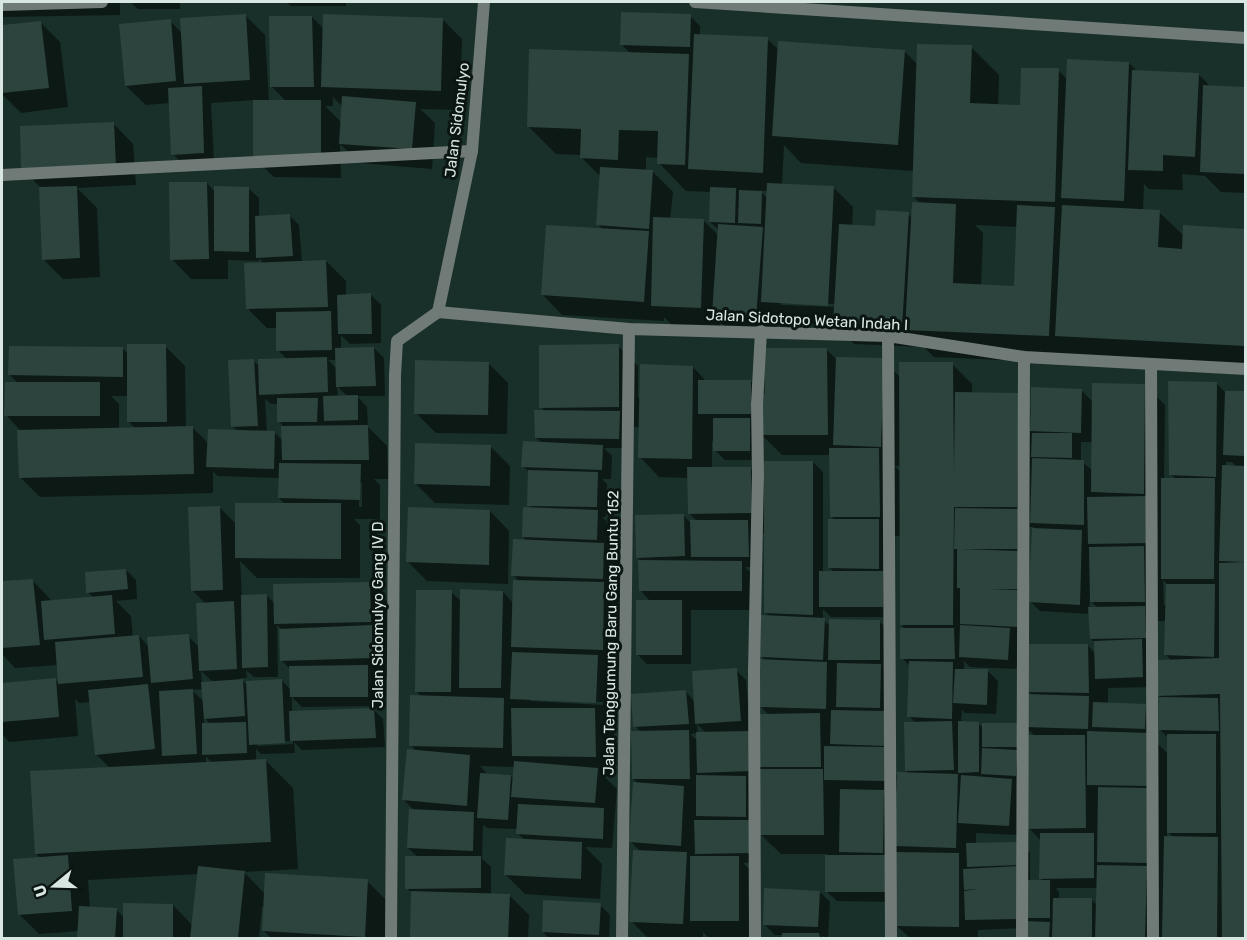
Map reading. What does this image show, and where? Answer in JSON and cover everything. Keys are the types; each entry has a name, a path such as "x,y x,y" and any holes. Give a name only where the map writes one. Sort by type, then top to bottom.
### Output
{"street":[{"path":"2,5 102,2"},
{"name":"Jalan Sidomulyo","path":"438,312 472,151 484,2"},
{"path":"695,2 1245,38"},
{"path":"2,175 472,151"},
{"name":"Jalan Sidotopo Wetan Indah I","path":"438,312 629,329 888,336 1024,357 1245,369"},
{"name":"Jalan Sidomulyo Gang IV D","path":"391,939 397,341 438,312"},
{"name":"Jalan Tenggumung Baru Gang Buntu 152","path":"622,939 629,329"},
{"path":"755,939 754,671 757,404 761,331"},
{"path":"888,336 891,939"},
{"path":"1022,939 1024,357"},
{"path":"1151,364 1153,939"}],"building":[{"path":"621,12 691,14 690,47 620,45"},
{"path":"246,14 250,80 184,84 180,18"},
{"path":"323,14 443,18 441,91 321,87"},
{"path":"269,16 312,16 314,87 270,87"},
{"path":"171,19 176,81 125,86 119,24"},
{"path":"41,21 49,88 2,93 2,25"},
{"path":"694,34 768,37 763,173 688,169"},
{"path":"778,41 905,50 898,145 772,136"},
{"path":"917,44 972,45 970,103 1020,105 1021,68 1059,68 1055,202 912,197"},
{"path":"529,49 689,54 685,165 657,164 658,131 619,130 618,160 580,158 581,129 527,127"},
{"path":"1067,59 1129,62 1124,201 1061,198"},
{"path":"1132,70 1199,73 1195,157 1163,155 1163,171 1128,170"},
{"path":"1203,85 1245,87 1245,174 1200,172"},
{"path":"202,86 204,153 171,155 168,88"},
{"path":"342,96 416,102 412,149 339,144"},
{"path":"253,100 321,100 321,159 253,158"},
{"path":"114,122 116,166 21,171 20,126"},
{"path":"600,167 653,170 649,229 596,225"},
{"path":"169,182 207,182 209,259 170,260"},
{"path":"767,183 834,186 828,306 761,302"},
{"path":"77,186 80,258 42,260 39,187"},
{"path":"214,186 249,187 249,252 214,251"},
{"path":"710,187 736,188 735,223 709,222"},
{"path":"739,190 762,191 761,224 738,223"},
{"path":"912,202 956,204 953,283 1014,286 1017,205 1055,207 1049,336 905,330"},
{"path":"1062,205 1160,210 1158,247 1182,249 1183,225 1245,229 1245,346 1055,336"},
{"path":"876,210 909,212 902,328 833,324 839,224 875,226"},
{"path":"290,214 293,256 256,258 255,216"},
{"path":"653,217 704,219 701,308 651,306"},
{"path":"718,224 763,227 756,318 712,315"},
{"path":"546,225 649,231 644,302 541,295"},
{"path":"326,260 328,307 246,309 244,263"},
{"path":"371,293 372,334 338,334 337,295"},
{"path":"331,311 332,350 276,351 276,312"},
{"path":"127,344 166,344 167,422 127,422"},
{"path":"619,344 619,407 539,408 539,345"},
{"path":"9,346 123,347 123,377 8,375"},
{"path":"374,347 376,386 336,387 335,348"},
{"path":"764,348 827,348 828,435 761,435 761,394 765,394"},
{"path":"327,357 328,392 259,395 258,359"},
{"path":"836,357 884,358 881,447 833,445"},
{"path":"254,359 258,426 231,427 228,360"},
{"path":"415,360 489,362 488,415 414,414"},
{"path":"899,362 953,362 954,473 955,392 1019,393 1017,507 954,507 953,625 900,625"},
{"path":"640,364 693,366 692,459 638,458"},
{"path":"698,380 751,380 751,414 698,414"},
{"path":"1168,381 1217,382 1216,477 1169,475"},
{"path":"5,382 100,382 100,416 4,416"},
{"path":"1092,383 1145,384 1144,494 1091,492"},
{"path":"1031,387 1082,389 1081,433 1030,431"},
{"path":"1225,391 1245,391 1245,456 1223,455"},
{"path":"358,395 358,420 324,421 323,396"},
{"path":"277,398 318,398 317,422 277,422"},
{"path":"534,410 620,411 619,439 535,438"},
{"path":"713,418 750,418 750,451 713,451"},
{"path":"368,425 369,460 282,460 281,426"},
{"path":"193,426 194,474 19,478 17,430"},
{"path":"208,429 275,431 274,469 206,467"},
{"path":"1032,433 1072,433 1072,458 1031,457"},
{"path":"523,441 603,445 602,470 521,467"},
{"path":"415,443 491,445 490,486 414,484"},
{"path":"829,448 879,448 880,517 830,517"},
{"path":"1032,458 1084,460 1084,525 1030,523"},
{"path":"764,461 813,461 813,615 764,613"},
{"path":"279,463 361,464 360,500 278,498"},
{"path":"1222,465 1245,466 1245,562 1219,561"},
{"path":"687,467 751,467 752,513 688,514"},
{"path":"528,470 598,472 597,507 527,506"},
{"path":"1161,478 1215,478 1214,579 1161,579"},
{"path":"1149,496 1150,543 1088,544 1087,497"},
{"path":"235,503 341,503 341,559 235,558"},
{"path":"220,506 223,590 191,591 188,507"},
{"path":"408,507 490,510 489,565 406,562"},
{"path":"523,507 598,510 597,540 522,537"},
{"path":"955,508 1018,509 1017,549 960,549 1019,551 1018,589 989,589 1019,590 1018,627 960,624 957,549 954,549"},
{"path":"684,514 685,556 636,558 635,515"},
{"path":"828,519 879,519 879,569 828,568"},
{"path":"690,520 748,520 749,557 691,557"},
{"path":"1032,528 1082,530 1080,605 1028,602"},
{"path":"513,539 604,543 603,579 511,576"},
{"path":"1144,546 1145,602 1090,602 1089,547"},
{"path":"638,560 742,561 742,591 639,591"},
{"path":"1245,562 1245,938 1222,938 1220,694 1157,696 1156,660 1219,658 1219,563"},
{"path":"126,569 128,589 86,593 85,572"},
{"path":"819,571 883,571 883,607 819,607"},
{"path":"33,579 40,645 2,648 2,581"},
{"path":"513,580 604,582 603,650 511,647"},
{"path":"370,582 371,622 274,624 273,584"},
{"path":"1166,584 1215,584 1214,657 1164,655"},
{"path":"460,589 503,591 501,688 459,688"},
{"path":"416,590 452,590 451,692 415,692"},
{"path":"267,594 268,667 242,668 241,595"},
{"path":"112,595 115,634 44,640 41,601"},
{"path":"636,600 682,600 682,655 636,655"},
{"path":"234,601 237,669 199,671 196,603"},
{"path":"1145,606 1146,638 1090,639 1088,607"},
{"path":"761,615 825,618 823,660 760,657"},
{"path":"829,619 880,620 880,660 828,660"},
{"path":"372,625 373,658 280,661 279,629"},
{"path":"960,625 1010,628 1008,660 959,657"},
{"path":"900,628 954,628 955,659 900,659"},
{"path":"189,634 193,679 151,683 147,637"},
{"path":"139,635 143,677 58,684 55,642"},
{"path":"1142,639 1143,677 1095,679 1094,641"},
{"path":"1027,644 1088,644 1089,693 1028,692"},
{"path":"512,652 598,655 596,703 510,699"},
{"path":"758,659 827,662 826,709 759,707"},
{"path":"909,661 953,662 952,719 907,717"},
{"path":"837,663 881,664 880,708 836,707"},
{"path":"368,665 368,697 290,697 289,666"},
{"path":"737,668 741,721 695,724 692,671"},
{"path":"955,669 988,669 987,705 953,703"},
{"path":"56,678 59,717 2,722 2,683"},
{"path":"243,679 245,716 204,719 201,682"},
{"path":"282,679 285,743 249,745 246,681"},
{"path":"148,684 155,749 95,755 88,690"},
{"path":"193,689 197,754 162,756 159,691"},
{"path":"686,690 689,724 633,727 631,694"},
{"path":"1025,694 1089,696 1088,729 1025,727"},
{"path":"410,695 504,698 503,748 409,746"},
{"path":"1159,697 1218,698 1219,731 1159,730"},
{"path":"1093,702 1146,704 1145,729 1092,727"},
{"path":"374,708 376,738 290,741 289,711"},
{"path":"511,708 595,708 596,757 512,756"},
{"path":"831,710 886,711 885,746 830,744"},
{"path":"820,713 821,767 760,767 760,714"},
{"path":"952,721 954,770 905,771 904,722"},
{"path":"958,721 979,722 979,772 958,773"},
{"path":"246,722 247,753 202,755 202,723"},
{"path":"982,723 1018,723 1018,747 982,747"},
{"path":"689,730 690,779 632,779 631,731"},
{"path":"750,731 751,771 697,773 696,732"},
{"path":"1087,731 1150,733 1148,786 1087,785"},
{"path":"1167,734 1216,734 1216,833 1167,833"},
{"path":"1027,735 1085,735 1086,828 1027,829"},
{"path":"824,746 886,747 886,781 824,780"},
{"path":"982,748 1017,750 1016,776 981,774"},
{"path":"407,749 470,755 467,806 402,800"},
{"path":"266,759 271,842 35,854 30,771"},
{"path":"514,761 598,768 595,803 511,797"},
{"path":"760,769 823,769 824,835 759,835"},
{"path":"897,772 958,774 956,848 895,846"},
{"path":"480,773 511,775 508,820 477,818"},
{"path":"696,775 746,776 746,817 696,816"},
{"path":"961,775 1012,779 1009,826 958,823"},
{"path":"633,782 684,786 681,846 629,842"},
{"path":"1098,787 1148,788 1147,863 1097,862"},
{"path":"840,789 884,790 883,853 839,852"},
{"path":"518,804 604,808 603,839 516,834"},
{"path":"409,809 474,812 473,851 407,848"},
{"path":"694,820 750,820 750,853 695,854"},
{"path":"1040,833 1094,833 1094,878 1039,879"},
{"path":"1164,836 1218,837 1217,938 1162,938"},
{"path":"506,838 582,842 581,879 504,875"},
{"path":"1020,842 1021,865 967,867 966,843"},
{"path":"633,850 687,852 683,924 629,922"},
{"path":"896,852 959,853 959,927 896,926"},
{"path":"68,855 72,911 18,915 13,859"},
{"path":"825,855 886,855 885,892 825,892"},
{"path":"405,856 481,856 481,888 405,889"},
{"path":"690,856 739,856 739,921 690,921"},
{"path":"1097,865 1147,866 1145,938 1095,938"},
{"path":"198,866 245,871 238,938 190,938"},
{"path":"1020,866 1019,919 965,920 964,891 978,889 964,890 963,869"},
{"path":"265,873 368,879 365,937 262,931"},
{"path":"1025,880 1050,880 1050,918 1025,918"},
{"path":"764,888 820,891 818,927 763,925"},
{"path":"411,891 510,894 508,938 410,938"},
{"path":"1053,898 1092,898 1092,938 1052,938"},
{"path":"543,900 601,903 599,935 542,932"},
{"path":"123,903 173,904 173,938 123,938"},
{"path":"79,906 117,908 115,938 77,938"},
{"path":"1025,921 1050,922 1049,938 1025,938"},
{"path":"782,933 819,933 820,938 782,938"}]}
